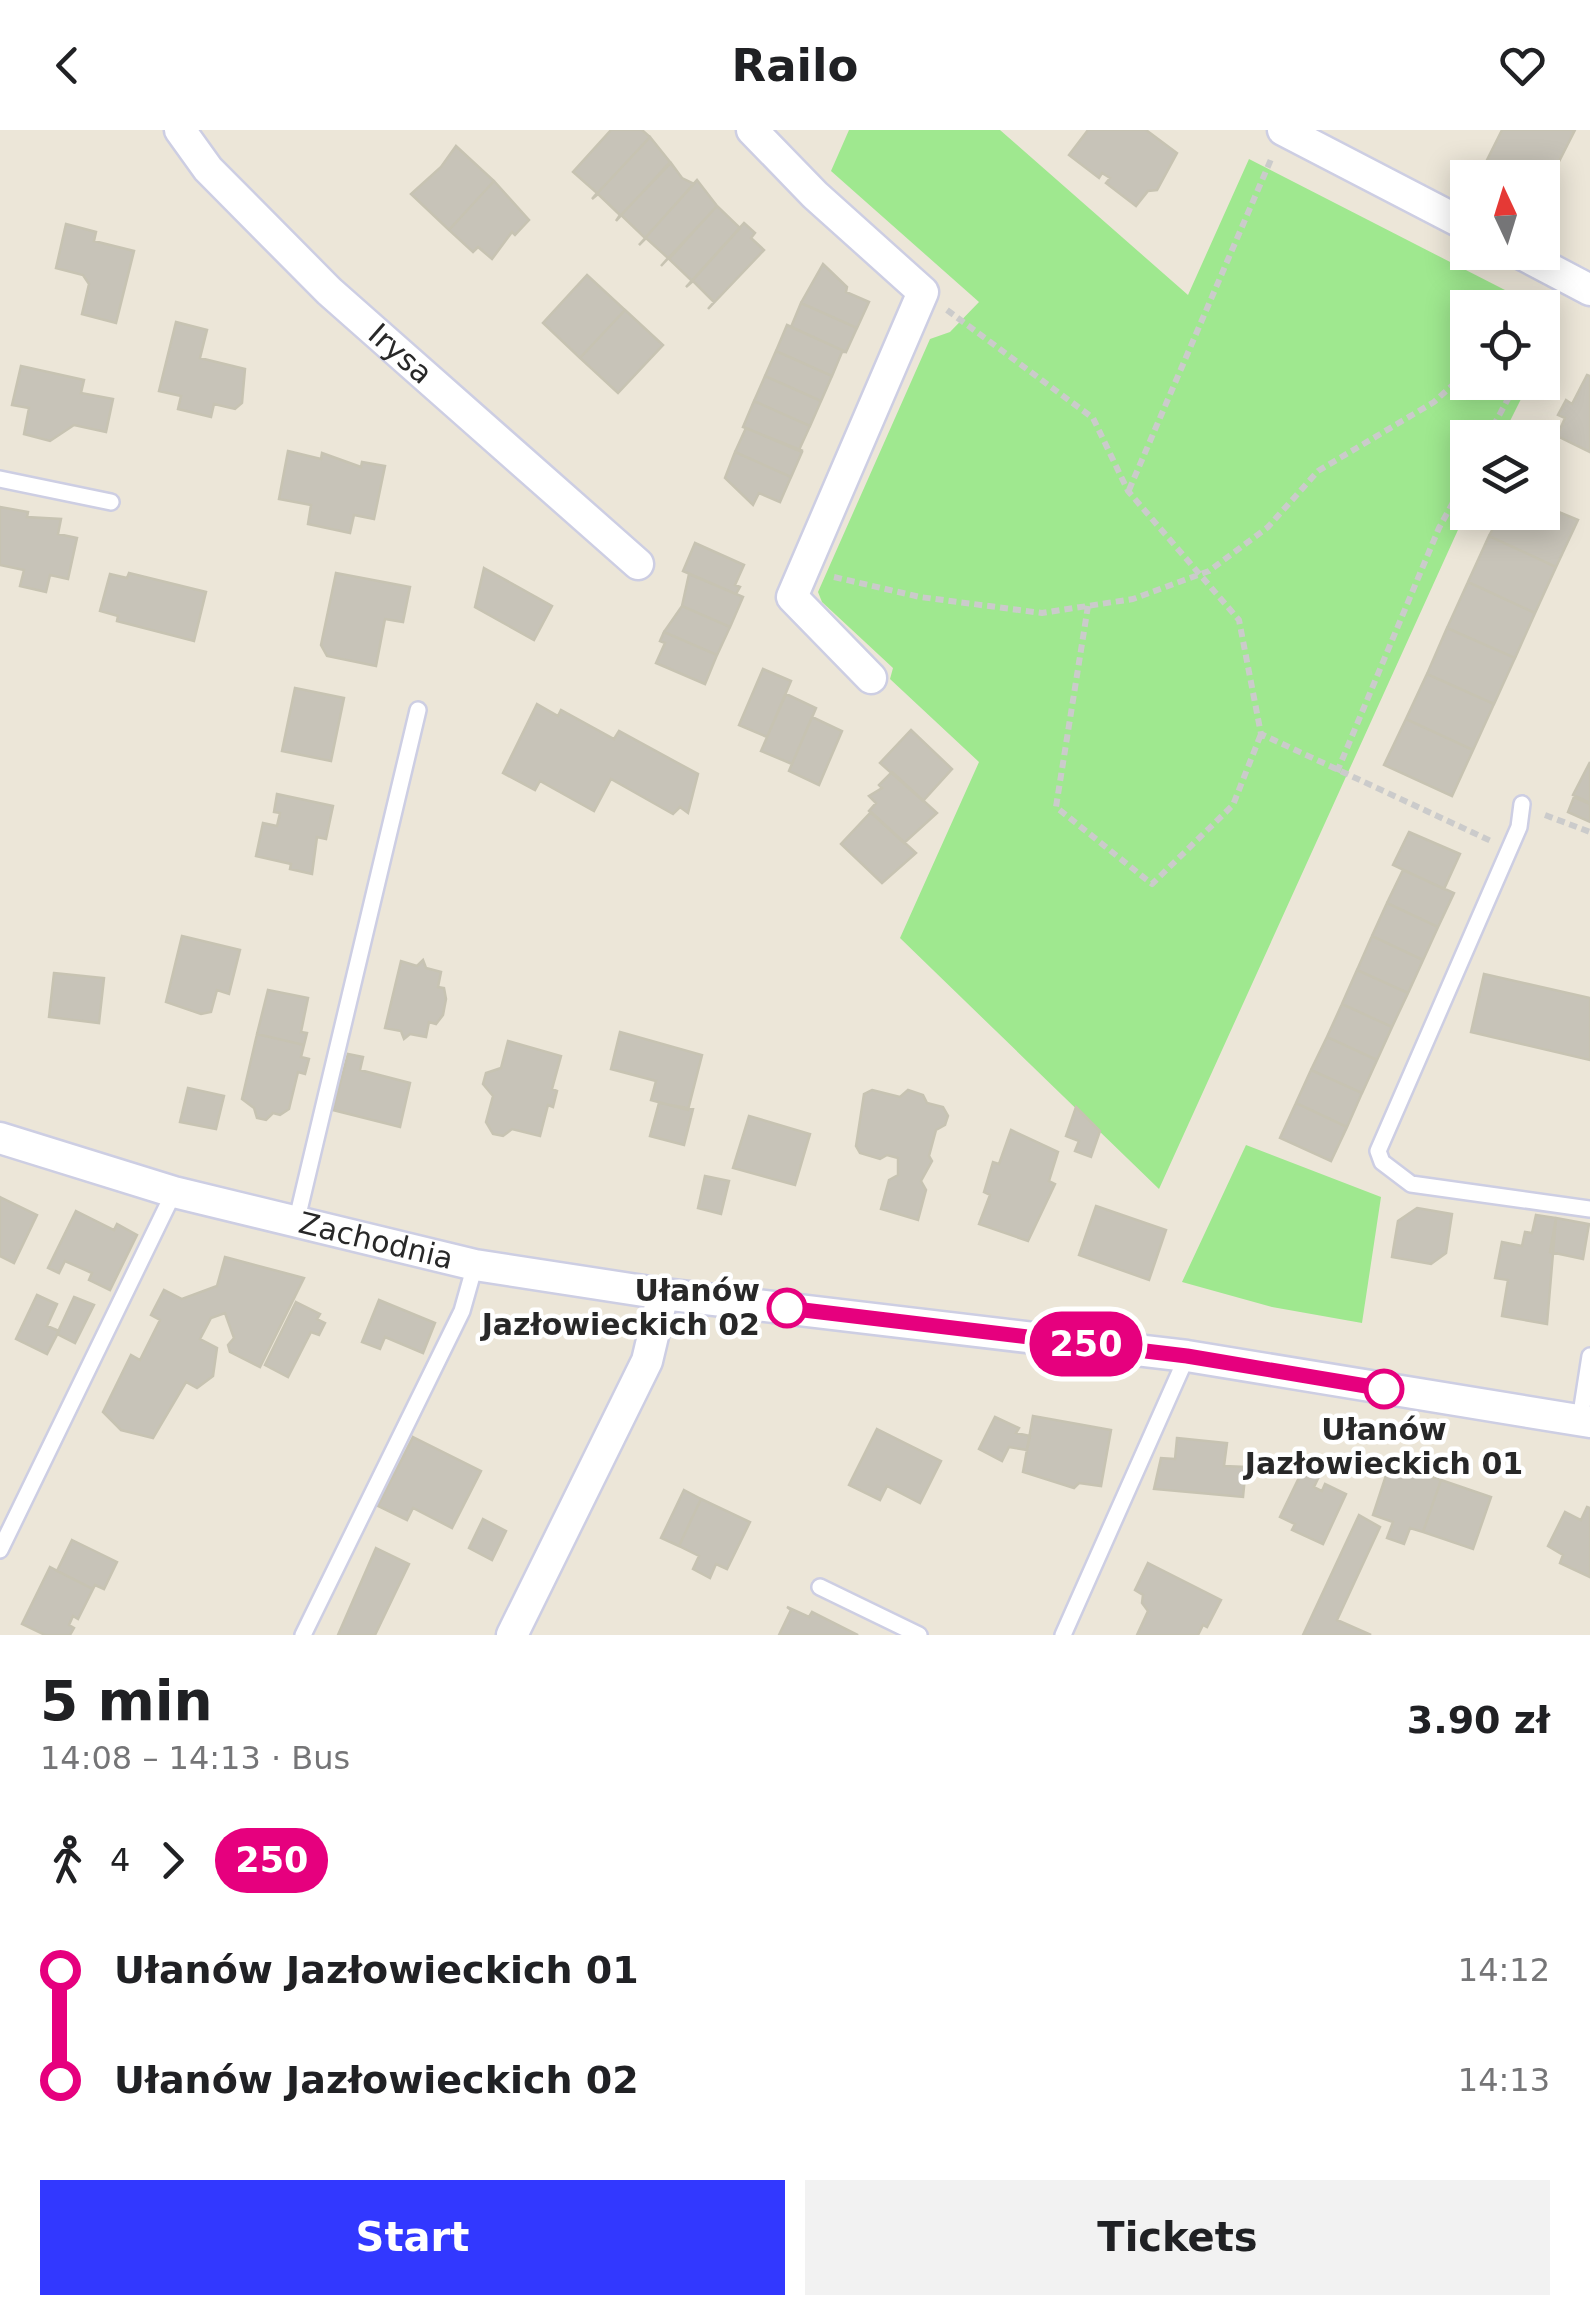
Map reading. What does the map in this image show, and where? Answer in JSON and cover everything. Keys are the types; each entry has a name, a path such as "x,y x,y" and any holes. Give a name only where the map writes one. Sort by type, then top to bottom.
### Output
{"street":[{"name":"Irysa","path":"180,130 208,169 329,291 638,564"},
{"path":"752,130 814,196 923,292 792,597 871,678"},
{"path":"1284,130 1450,217"},
{"path":"1552,270 1590,290"},
{"name":"Zachodnia","path":"0,1138 174,1192 475,1265 664,1294 1187,1356 1585,1421"},
{"path":"512,1635 647,1362 664,1294"}],"lane":[{"path":"0,479 110,502"},
{"path":"296,1223 418,710"},
{"path":"1522,804 1512,839 1378,1151 1382,1162 1411,1184 1590,1210"},
{"path":"0,1550 174,1192"},
{"path":"303,1635 462,1311 475,1265"},
{"path":"1063,1635 1187,1356"},
{"path":"1585,1421 1590,1356"},
{"path":"820,1587 920,1635"}],"path":[{"path":"1128,491 1284,130"},
{"path":"923,292 1093,418 1128,491 1239,620 1261,734 1232,805 1152,884 1056,806 1088,606"},
{"path":"804,570 920,597 1042,613 1132,600 1201,574 1268,527 1318,471 1434,402 1450,387"},
{"path":"1337,772 1450,508"},
{"path":"1261,734 1492,842 1512,839 1547,814 1590,832"}],"green space":[{"path":"849,130 1000,130 1188,295 1249,159 1450,262 1450,270 1466,270 1505,290 1450,290 1450,400 1520,400 1510,420 1450,420 1450,530 1458,530 1159,1189 900,938 979,762 890,679 893,668 822,602 818,592 930,339 950,332 979,302 831,171"},
{"path":"1246,1145 1381,1197 1362,1323 1272,1307 1182,1282"}],"building":[{"path":"611,130 642,130 650,137 592,199 597,193 573,172"},
{"path":"1088,130 1146,130 1177,153 1157,190 1148,191 1136,206 1106,183 1110,178 1102,173 1099,178 1069,155"},
{"path":"1502,130 1575,130 1560,160 1487,160"},
{"path":"650,137 670,162 616,221 620,215 598,194 592,199"},
{"path":"456,146 494,181 449,230 411,194 441,167"},
{"path":"671,163 682,178 694,184 645,238 621,215"},
{"path":"697,180 717,206 661,266 668,258 646,238 639,245"},
{"path":"494,181 529,220 515,235 512,232 492,259 478,247 473,252 449,230"},
{"path":"717,206 740,228 692,281 669,259"},
{"path":"744,223 755,233 751,238 764,250 708,309 714,302 693,281 686,287"},
{"path":"66,224 96,232 94,241 134,251 116,323 82,314 89,284 83,275 56,268"},
{"path":"823,264 847,287 846,292 869,302 857,328 801,303"},
{"path":"587,275 625,310 580,358 543,323"},
{"path":"801,303 857,328 846,352 791,327"},
{"path":"625,310 663,345 618,393 580,358"},
{"path":"176,322 207,330 200,358 245,369 242,403 235,409 214,404 211,417 178,409 181,396 159,391"},
{"path":"787,325 846,352 842,352 832,376 776,351"},
{"path":"776,351 832,376 821,401 765,376"},
{"path":"21,366 84,380 81,393 113,399 106,432 74,425 50,441 24,434 29,408 12,405"},
{"path":"1587,375 1590,376 1590,452 1560,437 1565,418 1558,415 1566,400 1572,404"},
{"path":"765,376 821,401 810,426 754,401"},
{"path":"754,401 810,426 799,449 743,427"},
{"path":"746,428 802,452 791,477 735,452"},
{"path":"288,451 321,459 322,453 361,467 362,462 385,466 374,519 354,515 350,533 308,524 311,505 279,499"},
{"path":"735,452 791,477 780,502 759,493 753,505 725,478"},
{"path":"0,507 28,512 27,517 61,519 58,534 77,538 68,579 50,575 46,592 20,586 24,570 0,565"},
{"path":"1560,512 1578,520 1556,567 1489,536 1492,530 1560,530"},
{"path":"1489,536 1556,567 1535,613 1468,582"},
{"path":"695,543 744,565 735,585 740,587 736,594 683,571"},
{"path":"484,568 552,606 534,640 475,607"},
{"path":"129,573 206,592 194,641 117,621 118,616 100,611 110,574 127,578"},
{"path":"336,573 410,587 403,622 385,619 376,666 327,656 321,645"},
{"path":"689,574 743,597 730,627 682,606"},
{"path":"1468,582 1535,613 1515,658 1447,628"},
{"path":"682,606 730,627 717,655 664,632"},
{"path":"1447,628 1515,658 1494,704 1427,674"},
{"path":"664,632 717,655 705,684 656,663 665,643 660,641"},
{"path":"763,669 791,681 767,737 739,725"},
{"path":"1427,674 1494,704 1473,750 1406,719"},
{"path":"295,688 344,698 331,761 282,751"},
{"path":"786,694 816,708 792,764 761,751"},
{"path":"537,704 558,716 561,710 614,739 619,731 698,774 688,813 680,807 673,814 611,779 594,811 540,781 535,790 503,773"},
{"path":"812,717 842,731 819,785 789,771"},
{"path":"1406,719 1473,750 1452,796 1384,765"},
{"path":"911,730 952,769 923,801 880,763"},
{"path":"1590,762 1590,803 1573,795"},
{"path":"892,772 937,813 904,843 869,811 876,803 869,796 882,788 879,785"},
{"path":"277,794 333,806 326,839 317,837 312,874 290,869 291,864 256,856 263,823 277,826"},
{"path":"1574,797 1590,804 1590,822 1568,812"},
{"path":"871,812 916,853 882,883 841,844"},
{"path":"1409,832 1460,854 1444,889 1393,865"},
{"path":"1403,870 1454,893 1438,927 1387,903"},
{"path":"1387,903 1438,927 1423,960 1372,936"},
{"path":"182,936 240,950 229,994 217,990 211,1012 201,1014 166,1002"},
{"path":"1372,936 1423,960 1408,993 1357,970"},
{"path":"423,960 426,968 441,972 438,987 444,988 446,999 443,1015 436,1024 429,1022 426,1037 410,1034 404,1039 401,1031 385,1028 401,961 417,966"},
{"path":"1357,970 1408,993 1392,1027 1342,1004"},
{"path":"54,973 104,978 99,1023 49,1017"},
{"path":"1484,974 1590,998 1590,1060 1471,1032"},
{"path":"268,990 308,998 301,1032 307,1033 304,1045 257,1034"},
{"path":"1342,1004 1392,1027 1377,1060 1327,1037"},
{"path":"620,1032 702,1055 688,1110 651,1100 656,1081 611,1069"},
{"path":"257,1034 304,1045 301,1057 309,1059 305,1074 298,1072 289,1109 280,1115 273,1113 266,1120 257,1118 254,1108 242,1099"},
{"path":"1327,1037 1377,1060 1362,1093 1311,1070"},
{"path":"508,1041 561,1056 552,1089 557,1091 553,1107 548,1105 540,1136 512,1129 503,1136 493,1134 486,1122 493,1096 483,1084 486,1073 501,1068"},
{"path":"348,1054 363,1057 360,1070 410,1083 400,1127 333,1110"},
{"path":"1311,1070 1362,1093 1347,1127 1296,1103"},
{"path":"188,1088 224,1096 216,1129 180,1122"},
{"path":"872,1090 900,1097 908,1090 923,1095 927,1103 943,1107 948,1116 945,1125 936,1130 929,1156 932,1161 921,1181 926,1190 918,1220 881,1209 889,1180 898,1175 898,1158 887,1155 880,1159 860,1153 856,1146 864,1094"},
{"path":"659,1103 693,1109 684,1145 650,1136"},
{"path":"1296,1103 1347,1127 1331,1161 1280,1138"},
{"path":"1076,1107 1100,1131 1091,1157 1075,1151 1079,1141 1066,1136"},
{"path":"749,1116 810,1134 795,1185 733,1168"},
{"path":"1011,1130 1058,1152 1049,1181 1055,1184 1028,1241 979,1224 990,1195 984,1192 993,1162 999,1164"},
{"path":"705,1176 729,1181 721,1214 698,1208"},
{"path":"0,1197 37,1215 14,1263 0,1256"},
{"path":"1096,1206 1166,1230 1149,1280 1079,1255"},
{"path":"1417,1208 1452,1214 1446,1253 1431,1264 1392,1257 1398,1221"},
{"path":"76,1211 114,1230 117,1224 137,1235 110,1290 89,1280 92,1273 65,1261 59,1273 48,1268"},
{"path":"1536,1215 1556,1218 1547,1324 1502,1316 1508,1280 1495,1278 1502,1242 1522,1246 1525,1232 1532,1233"},
{"path":"1556,1218 1589,1224 1583,1259 1550,1252"},
{"path":"225,1257 304,1278 260,1367 230,1352 228,1345 234,1338 225,1313 211,1318 200,1339 217,1348 213,1376 197,1388 186,1382 153,1438 121,1430 103,1412 131,1355 140,1360 160,1320 151,1315 164,1290 182,1299 217,1286"},
{"path":"37,1295 57,1304 47,1326 59,1331 47,1354 16,1339"},
{"path":"74,1297 94,1305 75,1343 57,1334"},
{"path":"379,1300 435,1323 423,1353 385,1337 380,1349 362,1342"},
{"path":"296,1302 320,1314 317,1319 325,1323 319,1335 311,1332 288,1377 265,1365"},
{"path":"1033,1416 1111,1430 1101,1486 1079,1483 1074,1488 1023,1472"},
{"path":"995,1417 1019,1428 1016,1433 1030,1436 1027,1450 1009,1447 1002,1461 979,1449"},
{"path":"877,1429 941,1461 920,1503 887,1486 880,1500 849,1485"},
{"path":"413,1437 481,1471 452,1528 413,1508 407,1520 378,1506"},
{"path":"1177,1438 1227,1443 1224,1466 1246,1467 1243,1497 1154,1489 1161,1458 1175,1459"},
{"path":"1309,1457 1325,1464 1314,1487 1322,1491 1325,1484 1346,1494 1323,1544 1292,1530 1295,1524 1280,1517"},
{"path":"1390,1463 1441,1480 1423,1532 1410,1528 1404,1544 1387,1538 1393,1522 1373,1515"},
{"path":"1441,1480 1491,1497 1473,1549 1423,1532"},
{"path":"684,1490 701,1499 679,1546 661,1538"},
{"path":"701,1499 750,1522 727,1569 716,1564 710,1578 693,1569 699,1556 679,1546"},
{"path":"1587,1507 1590,1577 1560,1563 1563,1555 1548,1546 1565,1512 1581,1520"},
{"path":"1359,1515 1380,1527 1337,1620 1371,1635 1303,1635"},
{"path":"483,1519 506,1531 492,1560 469,1548"},
{"path":"72,1540 117,1562 104,1589 95,1585 93,1589 57,1571"},
{"path":"376,1548 409,1564 375,1635 338,1635"},
{"path":"1148,1563 1221,1600 1207,1627 1203,1625 1198,1635 1137,1635 1148,1611 1142,1603 1143,1595 1135,1590"},
{"path":"50,1567 93,1589 78,1619 73,1616 70,1635 45,1635 22,1624"},
{"path":"787,1607 809,1617 812,1612 858,1635 779,1635 791,1610"}],"bus line":[{"name":"250","path":"787,1308 1187,1356 1384,1389"}],"place":[{"name":"Ułanów Jazłowieckich 02","path":"787,1308"},
{"name":"Ułanów Jazłowieckich 01","path":"1384,1389"}]}
